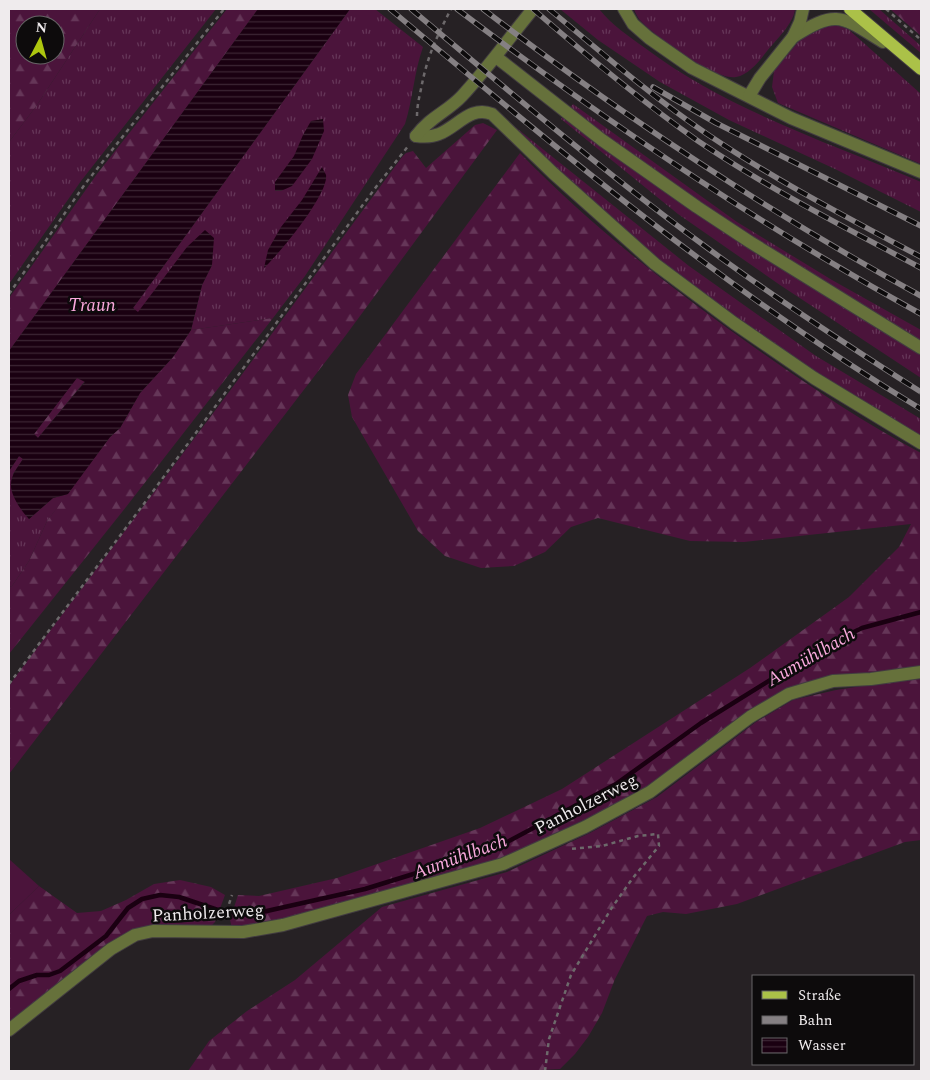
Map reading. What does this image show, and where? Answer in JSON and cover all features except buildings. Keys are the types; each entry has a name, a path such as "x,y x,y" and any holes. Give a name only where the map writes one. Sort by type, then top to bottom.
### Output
{"main road":[{"path":"850,9 921,69"}],"street":[{"path":"533,9 496,57 461,96 428,122 418,133 431,136 439,134 475,113 484,112 492,114 553,173 656,264 734,323 814,378 921,443"},
{"path":"624,9 633,24 692,68 791,118 921,172"},
{"path":"749,96 760,78 793,37 800,22 803,9"},
{"path":"793,37 823,20 838,18 854,24 904,55"},
{"path":"496,57 602,140 697,207 921,348"},
{"name":"Panholzerweg","path":"9,1030 111,949 135,935 153,931 243,932 284,926 502,864 585,827 650,792 750,717 789,694 833,681 870,679 921,672"}],"path":[{"path":"9,294 85,184 224,9"},
{"path":"9,684 376,187 418,133 417,112 431,47 451,9"},
{"path":"886,9 921,40"},
{"path":"545,1071 549,1039 572,976 611,909 632,878 660,846 658,834 638,836 602,846 570,849 556,840"},
{"path":"224,918 232,895"}],"green space":[{"path":"9,9 100,9 65,62 65,15 15,15 15,65 63,65 37,105 9,142"},
{"path":"100,9 216,9 81,181 9,284 9,142 37,105"},
{"path":"227,9 258,9 9,351 9,298 97,174"},
{"path":"350,9 375,9 423,47 405,124 305,276 273,318 191,330 202,285 212,265 163,281 138,313 133,308"},
{"path":"560,9 599,9 632,39 677,70 710,89 779,123 921,182 921,212 835,169 729,120 660,82 598,40"},
{"path":"634,9 795,9 787,28 761,58 747,72 736,77 714,72 685,56 646,26 639,19"},
{"path":"869,9 879,9 921,46 921,53"},
{"path":"890,9 921,9 921,36"},
{"path":"832,24 848,29 921,94 921,164 778,103 772,87 774,71 800,40 820,27"},
{"path":"573,104 737,222 832,280 921,330 921,378 780,285 678,214 561,119"},
{"path":"504,118 689,266 816,356 921,419 921,438 790,355 663,265 601,212"},
{"path":"483,123 497,130 346,335 9,774 9,686 16,676 402,157 406,153 413,151 426,168 475,125"},
{"path":"520,153 576,207 664,281 758,350 818,391 858,417 921,453 921,668 786,690 745,713 648,789 501,859 282,922 232,928 230,920 238,895 259,896 337,878 480,828 562,789 750,668 849,597 899,547 911,524 744,542 690,541 598,518 571,527 545,552 514,566 481,568 445,556 418,531 352,417 348,395 356,374"},
{"path":"273,318 9,654 9,587 12,586 29,561 47,521 110,437 120,428 140,393 173,357 191,330"},
{"path":"77,377 85,381 38,438 34,434"},
{"path":"19,456 23,459 13,474 29,519 53,498 68,494 47,521 29,561 12,586 9,587 9,471"},
{"path":"921,677 921,840 905,842 737,904 686,914 663,912 647,916 615,979 602,1013 588,1037 560,1069 521,1071 188,1071 209,1041 247,1011 295,980 382,907 507,872 590,833 657,797 756,722 793,700 836,690"},
{"path":"9,859 39,886 9,915"},
{"path":"180,880 211,887 225,895 215,922 209,928 152,926 9,1024 9,915 39,886 77,913 101,911 126,900 154,884"}],"water":[{"name":"Traun","path":"258,9 350,9 133,308 138,312 187,247 205,230 214,238 212,265 202,285 191,330 173,357 140,393 120,428 110,437 68,494 53,498 29,519 17,503 11,488 12,477 23,459 19,456 9,471 9,351","holes":["77,378 85,382 38,438 34,434"]},
{"path":"323,119 324,131 312,159 292,186 281,191 275,191 275,182 294,156 311,121"},
{"path":"322,167 326,175 325,184 320,196 302,223 264,268 268,250 281,227 302,200"}],"waterway":[{"name":"Aumühlbach","path":"9,989 19,981 37,975 49,975 60,971 106,936 128,908 142,899 160,895 179,897 218,910 249,915 365,889 494,849 616,784 701,723 825,646 862,628 921,612"}],"railway":[{"path":"390,9 582,168 714,270 850,365 921,409"},
{"path":"411,9 591,158 702,244 810,320 921,392"},
{"path":"457,9 569,91 684,170 801,245 921,314"},
{"path":"483,9 588,87 696,161 807,231 921,296"},
{"path":"533,9 655,110 698,141 780,192 921,268"},
{"path":"549,9 646,89 707,134 785,183 921,257"},
{"path":"653,87 716,123 921,226"}]}
